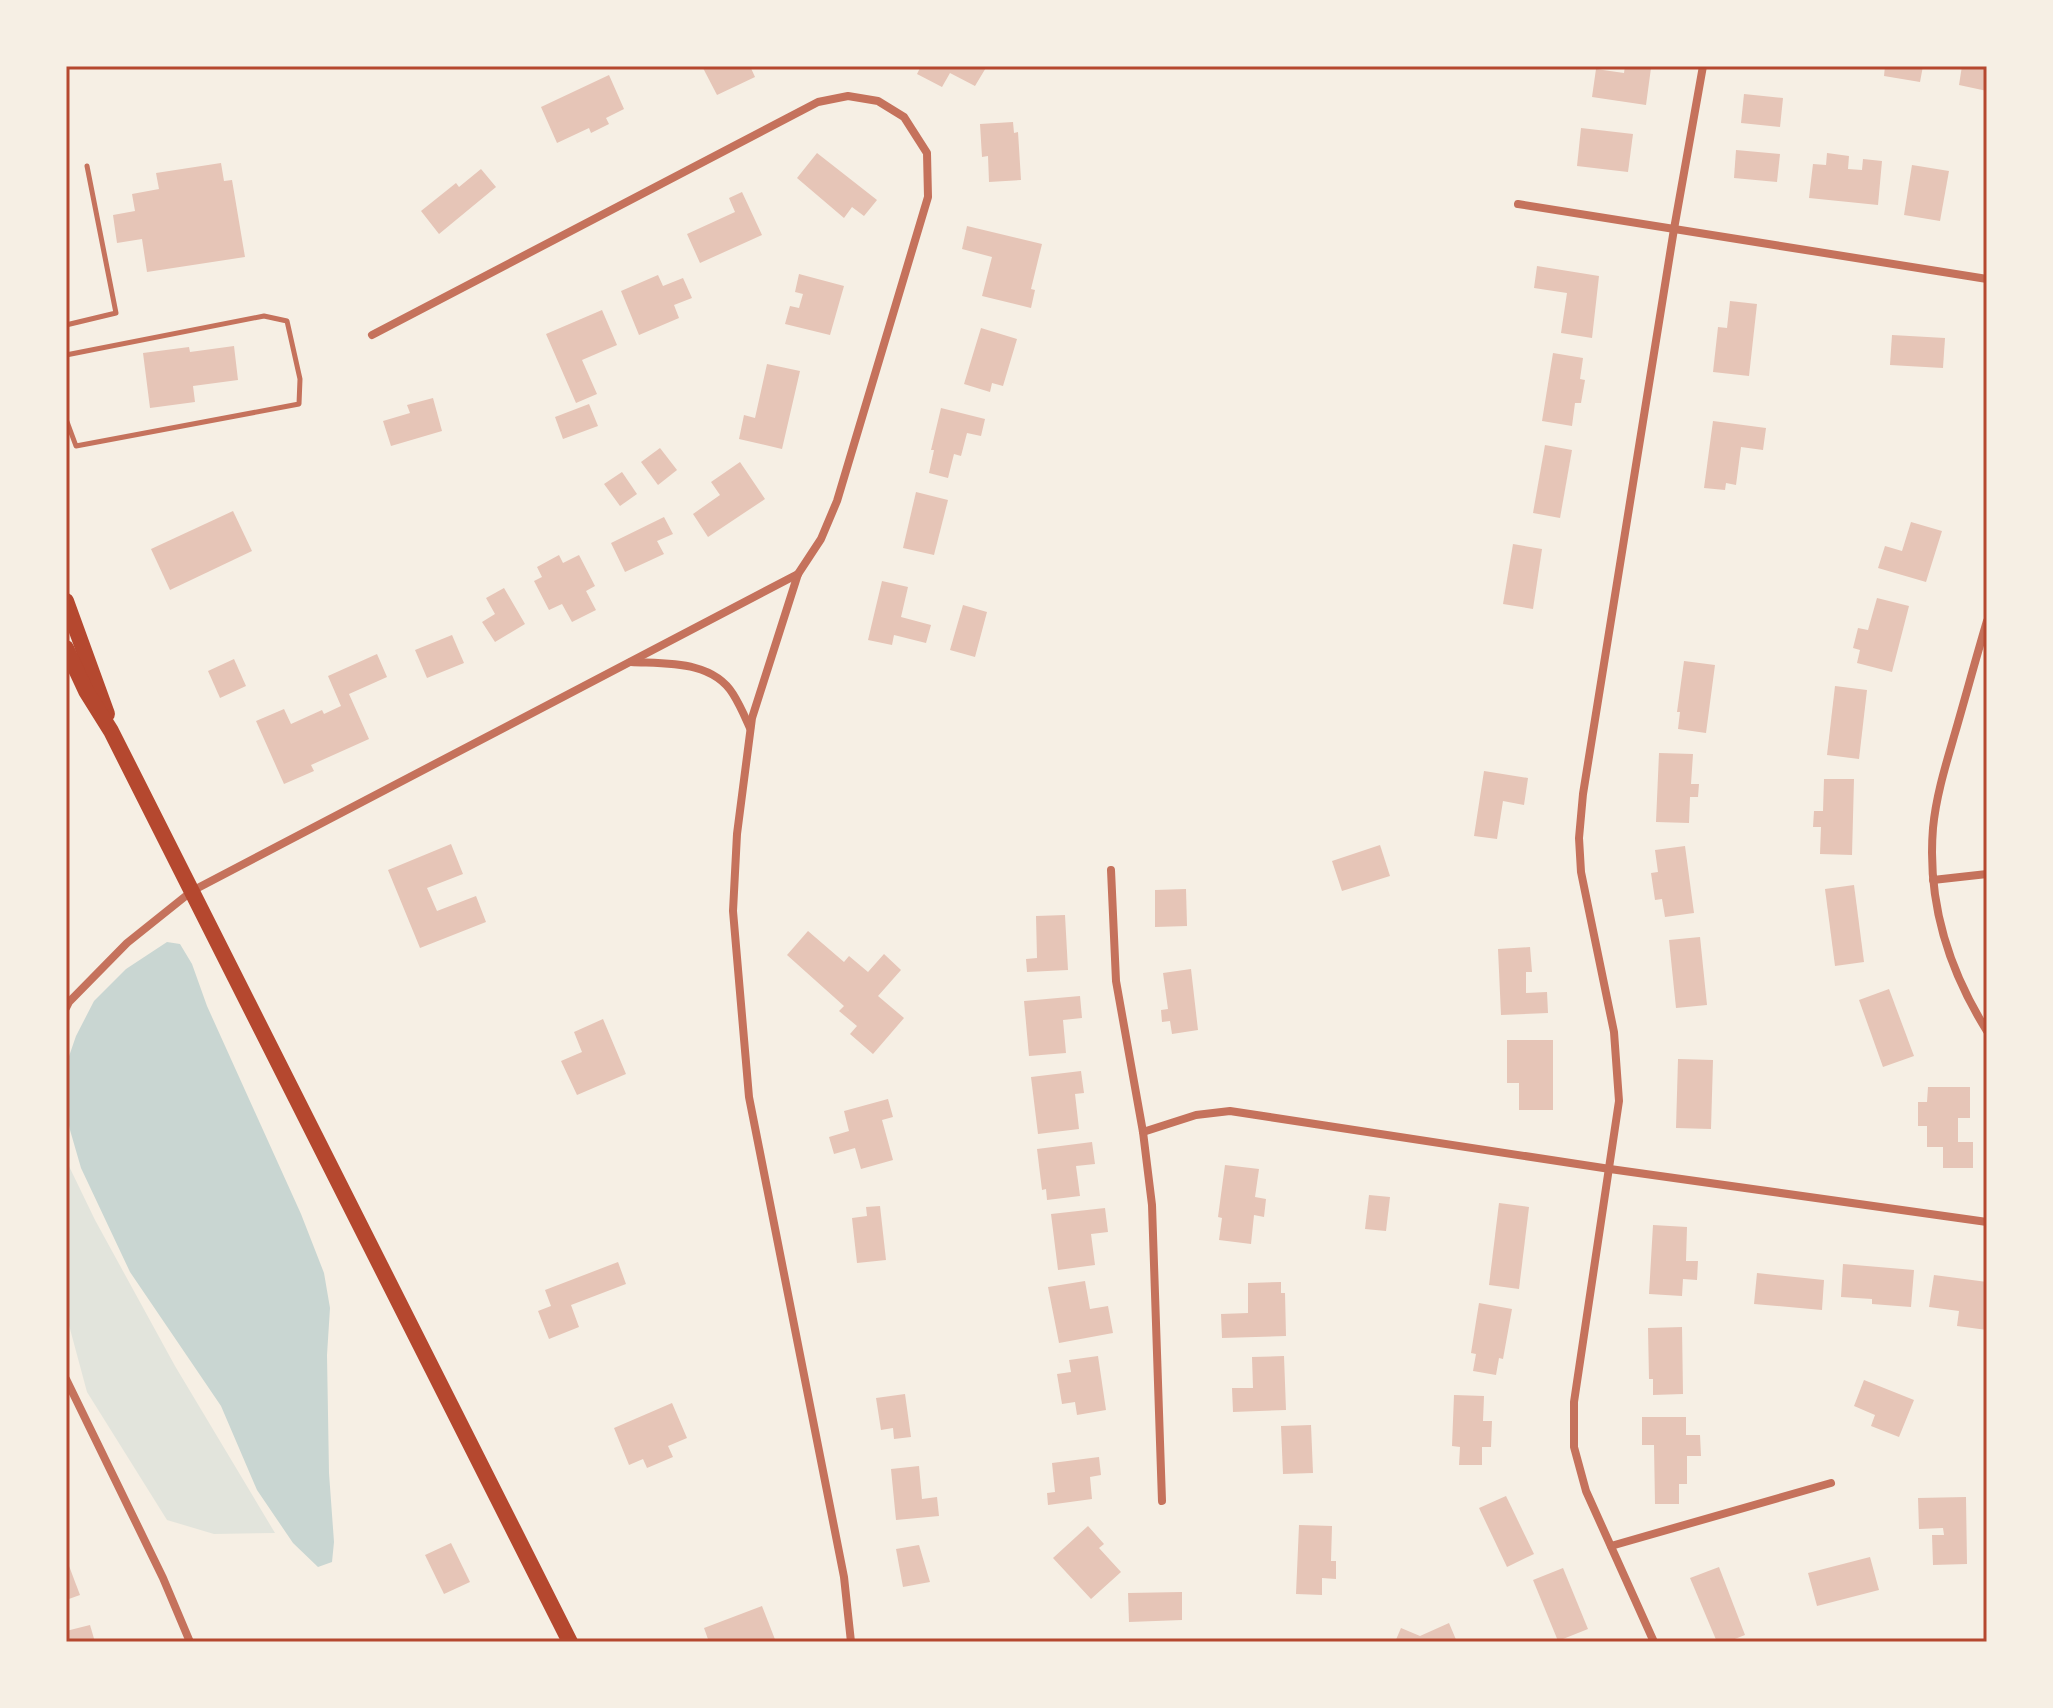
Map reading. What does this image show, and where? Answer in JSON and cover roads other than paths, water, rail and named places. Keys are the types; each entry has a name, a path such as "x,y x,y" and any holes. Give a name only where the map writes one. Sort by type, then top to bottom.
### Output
{"main road":[{"path":"66,601 98,686 111,731"},
{"path":"66,648 86,691 111,731 570,1642"}],"street":[{"path":"1654,1642 1586,1491 1574,1447 1574,1402 1619,1101 1614,1032 1581,872 1579,838 1588,763 1703,66"},
{"path":"372,335 818,102 848,96 878,101 904,117 927,153 928,197 837,501 821,539 798,574 751,730 737,834 733,911 749,1097 844,1577 851,1642"},
{"path":"1518,204 1987,279"},
{"path":"66,1008 127,943 192,891 798,574"},
{"path":"1987,621 1943,774 1933,827 1933,880 1943,941 1965,996 1987,1031"},
{"path":"630,662 681,663 712,675 732,692 751,730"},
{"path":"1111,870 1116,981 1143,1132 1152,1205 1162,1501"},
{"path":"1933,880 1987,874"},
{"path":"1143,1132 1196,1115 1230,1111 1987,1222"},
{"path":"66,1379 163,1578 190,1642"},
{"path":"1611,1546 1831,1483"}],"lane":[{"path":"66,325 116,313 87,166"},
{"path":"66,355 264,316 287,321 300,379 299,404 76,446 66,419"}]}
